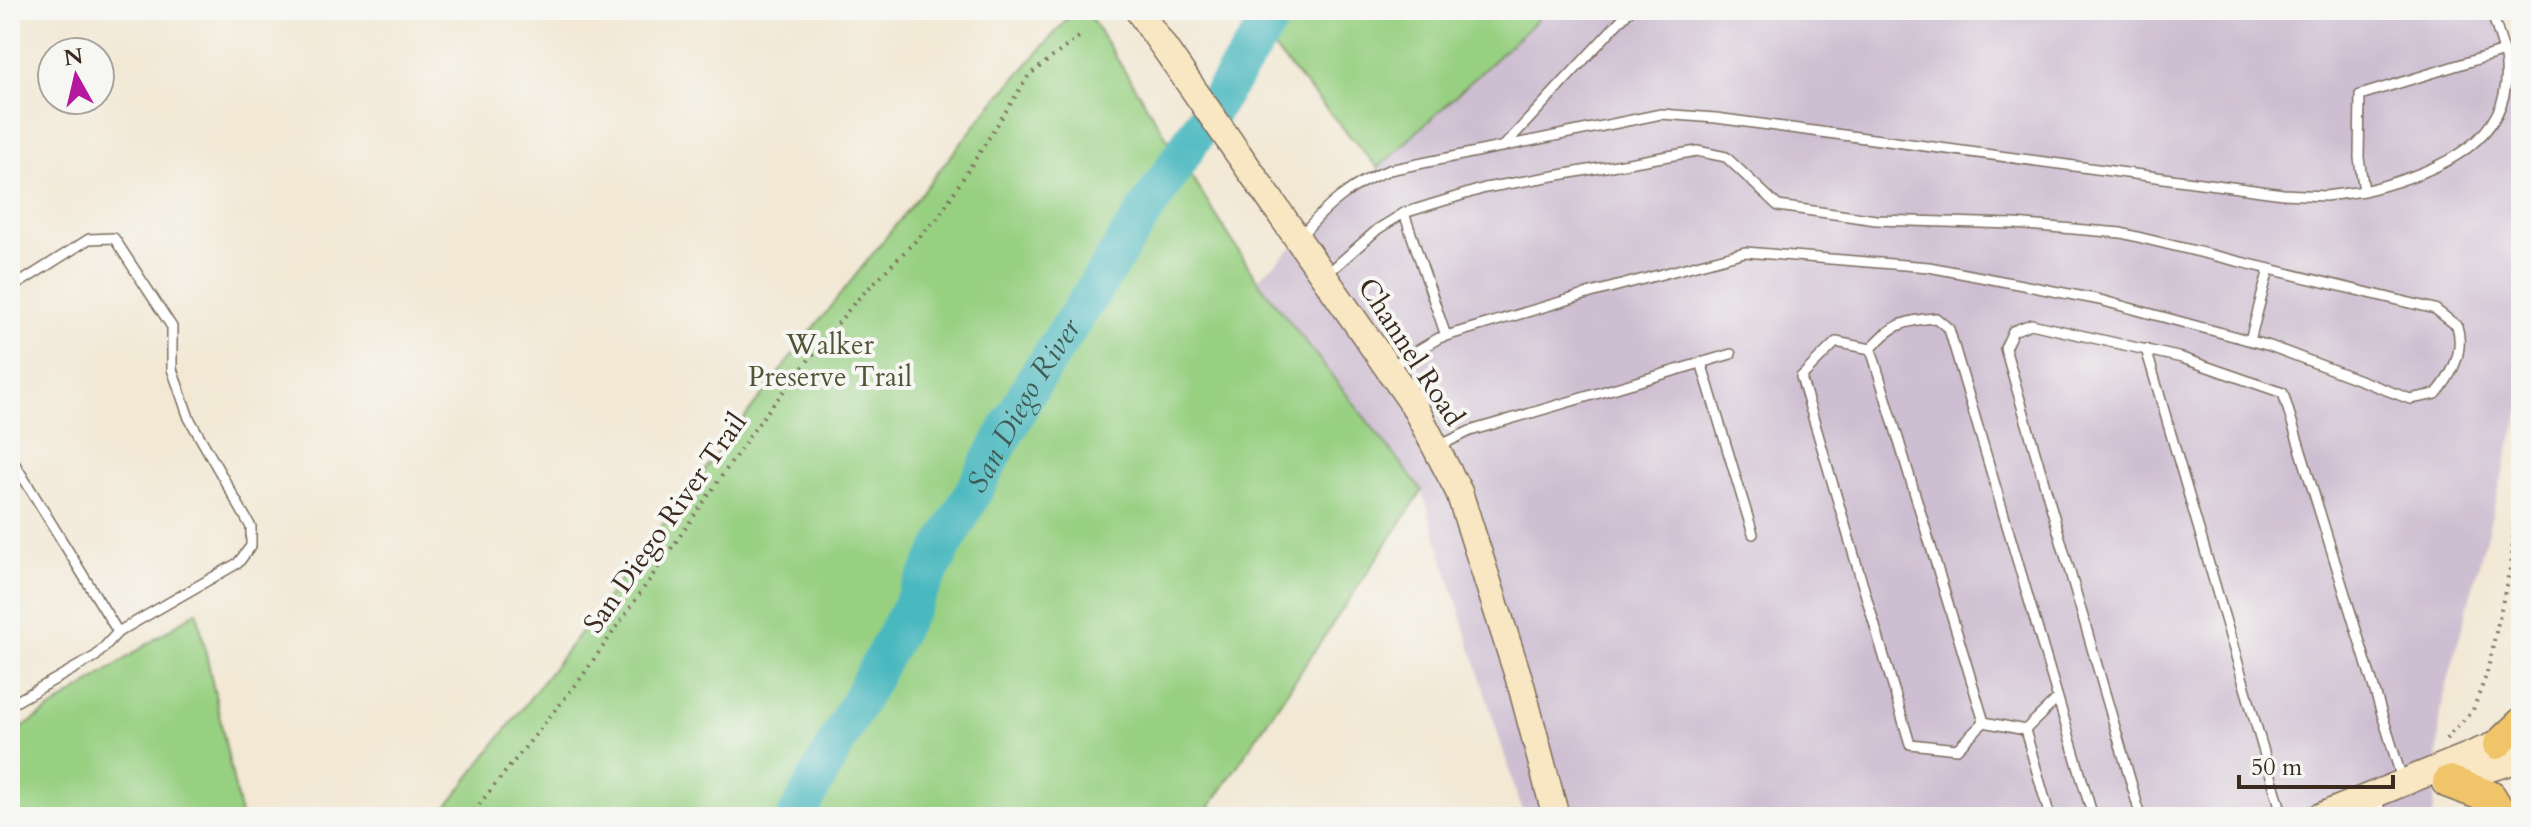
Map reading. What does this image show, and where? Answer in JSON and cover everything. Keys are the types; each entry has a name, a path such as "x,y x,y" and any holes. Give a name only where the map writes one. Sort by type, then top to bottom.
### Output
{"highway":[{"path":"2449,782 2493,799 2502,817"}],"main road":[{"name":"Channel Road","path":"1138,10 1413,404 1459,492 1521,685 1556,817"},
{"path":"2319,817 2379,806 2449,782 2513,746 2521,722"},
{"path":"2379,806 2403,782 2513,746"}],"lane":[{"path":"1503,147 1630,10"},
{"path":"1297,241 1326,207 1368,177 1420,161 1661,114 1681,113 2283,194 2325,196 2364,191 2435,167 2489,128 2505,101 2508,70 2491,10"},
{"path":"2364,191 2359,158 2360,95 2504,51"},
{"path":"1323,277 1378,229 1404,213 1485,188 1697,151 1726,157 1778,206 1876,220 2014,224 2121,233 2435,309 2457,326 2460,350 2455,366 2436,394 2410,399 2250,340 2100,300 1929,267 1745,252 1446,336 1387,368"},
{"path":"1404,213 1446,336"},
{"path":"10,289 89,239 114,238 172,327 172,369 189,418 251,527 251,546 238,563 118,632 96,656 10,705"},
{"path":"2250,340 2269,269"},
{"path":"1871,349 1887,329 1908,320 1936,318 1949,329 2093,817"},
{"path":"2141,817 2005,348 2013,331 2031,324 2182,358 2283,393 2403,782"},
{"path":"1871,349 1836,342 1801,377 1910,744 1957,749 1984,722"},
{"path":"1871,349 1984,722"},
{"path":"2146,349 2283,817"},
{"path":"1436,448 1470,431 1731,354"},
{"path":"1701,362 1753,534"},
{"path":"10,456 118,632"},
{"path":"2025,730 2058,698"},
{"path":"1984,722 2025,730"},
{"path":"2025,730 2050,817"}],"path":[{"name":"San Diego River Trail","path":"469,817 581,678 763,417 855,302 937,219 1029,75 1079,37"},
{"path":"2438,748 2473,710 2487,673 2512,559 2514,512 2521,486"}],"shaded area":[{"path":"1548,10 2501,10 2521,90 2521,405 2441,708 2433,817 1524,817 1422,491 1257,280"}],"green space":[{"name":"Walker Preserve Trail","path":"1075,10 1086,10 1257,280 1422,491 1203,817 439,817 808,335 989,108"},
{"path":"1240,10 1548,10 1378,168"},
{"path":"197,611 241,817 10,817 10,736"}],"waterway":[{"name":"San Diego River","path":"796,817 1032,384 1277,10"}]}
